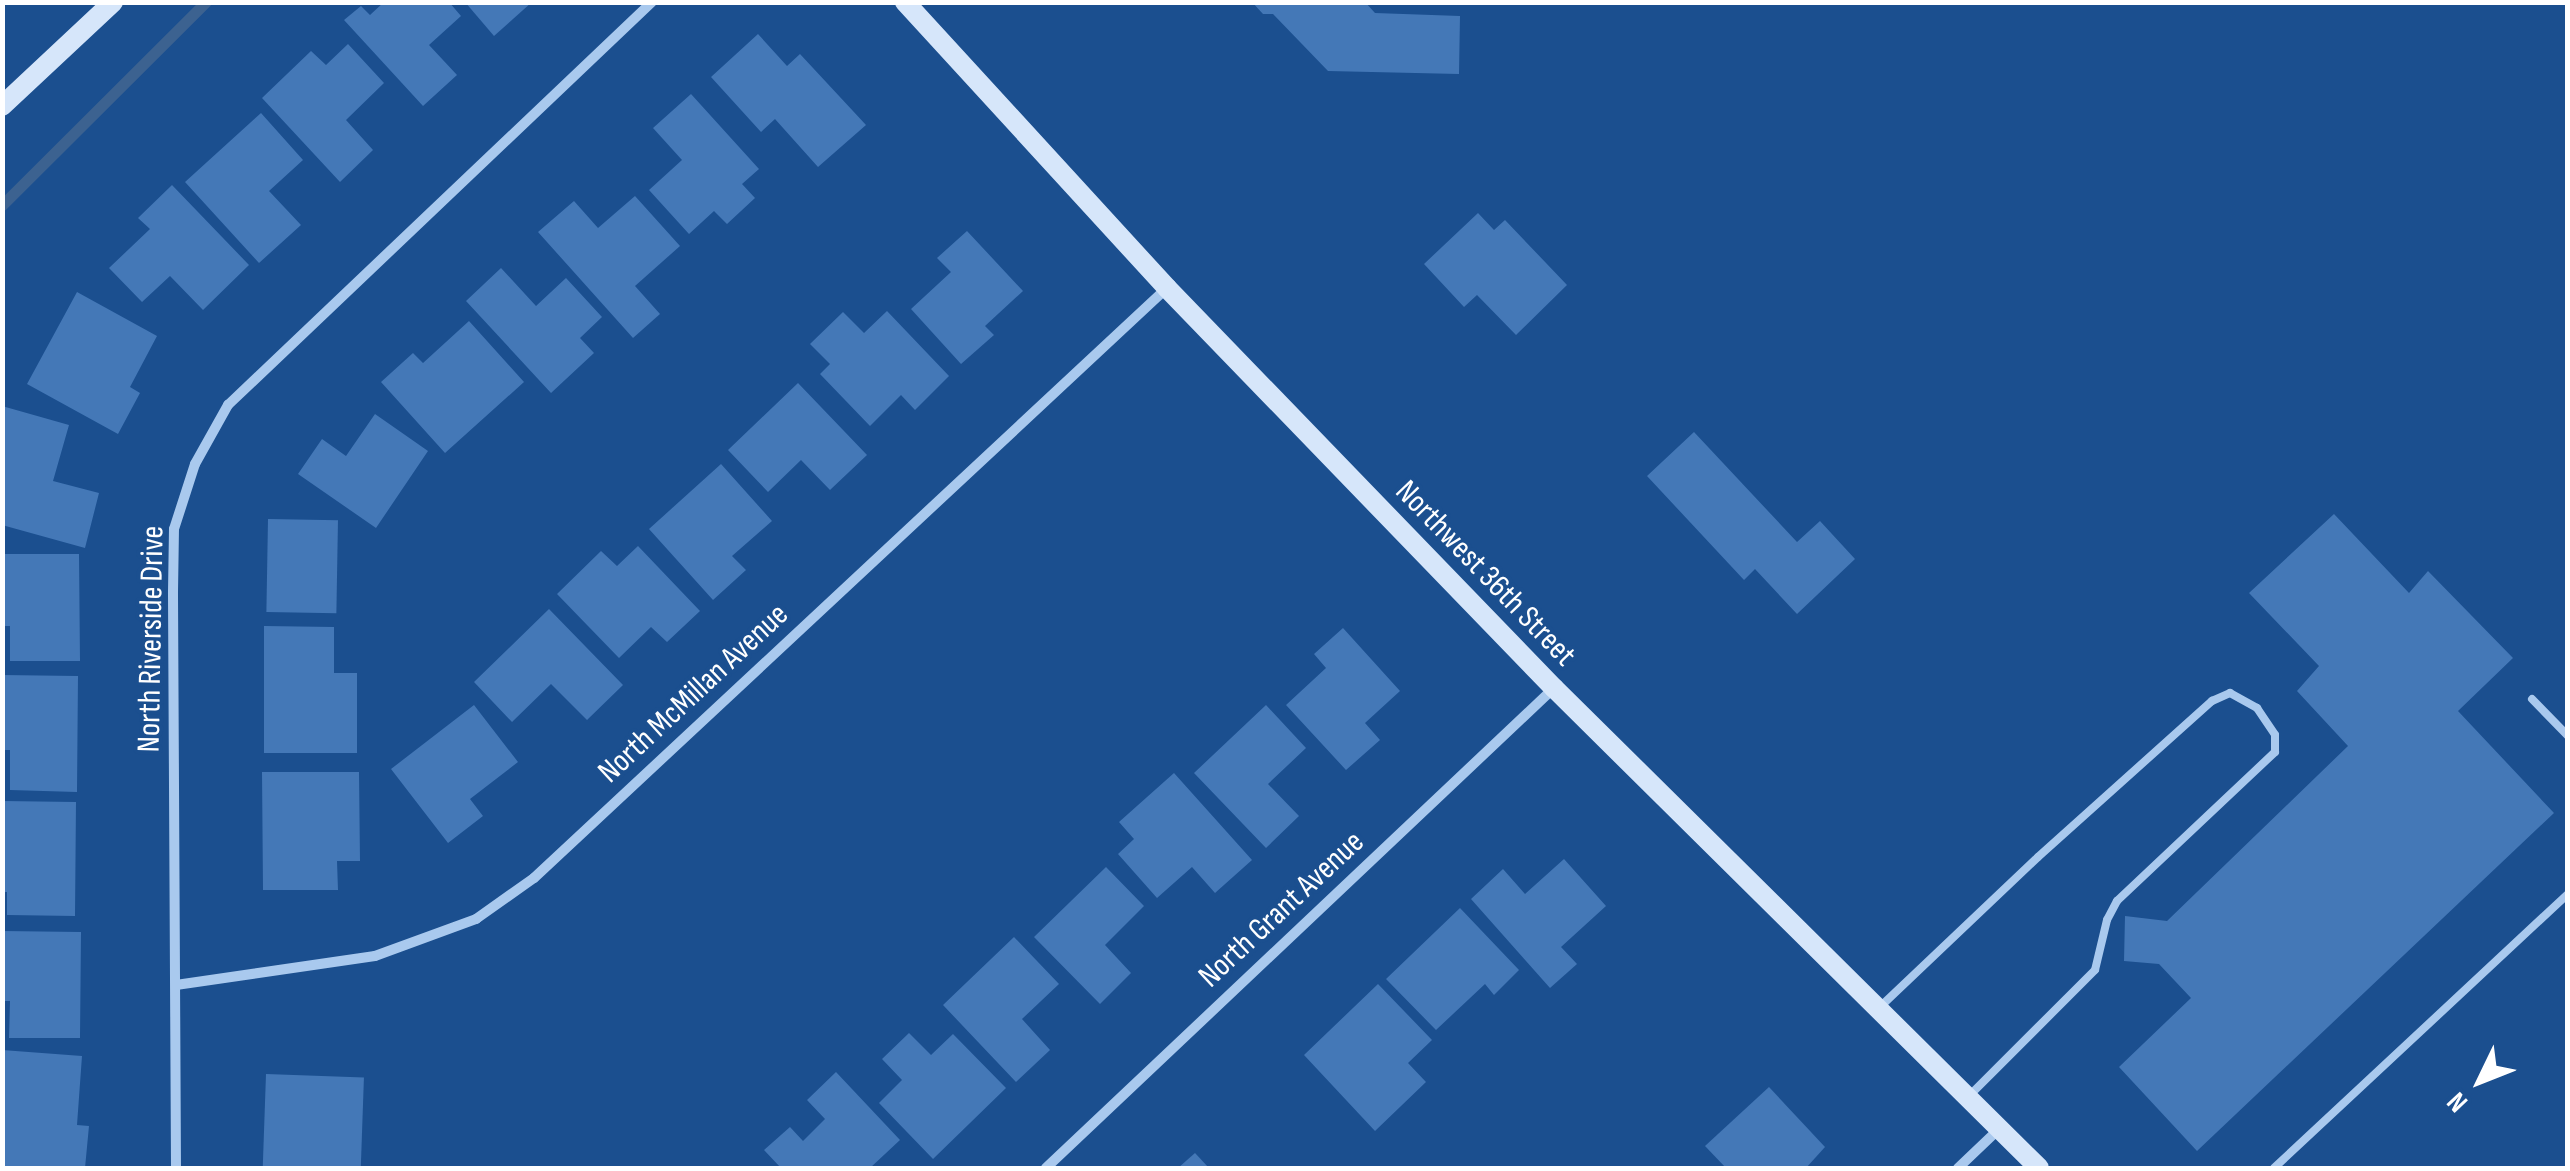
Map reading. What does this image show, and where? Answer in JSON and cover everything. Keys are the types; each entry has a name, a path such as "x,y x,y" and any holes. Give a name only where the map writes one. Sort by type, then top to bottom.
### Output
{"street":[{"path":"2,106 113,2"},
{"name":"North Riverside Drive","path":"176,1168 174,528 195,464 228,406 652,2"},
{"name":"Northwest 36th Street","path":"906,2 1166,288 1554,688 2039,1168"},
{"name":"North McMillan Avenue","path":"176,985 375,956 476,919 534,878 1166,288"},
{"name":"North Grant Avenue","path":"1046,1168 1554,688"},
{"path":"1958,1168 2001,1128"}],"lane":[{"path":"1879,1008 2038,857 2212,701 2230,693 2258,708 2275,734 2275,752 2117,901 2106,920 2095,970 1969,1096"},
{"path":"2532,700 2568,736"},
{"path":"2274,1168 2568,894"}],"building":[{"path":"384,2 449,2 461,16 429,45 457,75 423,106 344,20 361,6 370,15"},
{"path":"465,2 532,2 494,36"},
{"path":"1252,2 1365,2 1375,13 1460,16 1459,74 1328,71 1273,14 1263,14"},
{"path":"758,34 787,66 800,54 866,125 818,167 775,119 761,132 711,77"},
{"path":"348,44 384,83 346,120 373,150 340,182 262,98 311,51 326,65"},
{"path":"691,94 759,169 742,184 755,198 727,224 714,211 689,234 649,190 682,160 653,128"},
{"path":"261,113 303,160 269,191 301,225 259,263 185,182"},
{"path":"172,185 249,265 203,310 170,276 142,302 109,268 150,229 138,218"},
{"path":"635,196 680,246 635,286 660,314 633,338 538,232 574,201 598,228"},
{"path":"1478,213 1494,230 1505,220 1567,285 1516,335 1477,295 1464,307 1424,264"},
{"path":"967,231 1023,291 985,326 994,335 961,364 911,309 951,272 937,258"},
{"path":"501,268 536,306 566,278 602,317 580,338 594,353 551,393 466,301"},
{"path":"77,292 157,336 130,387 140,393 118,434 27,384"},
{"path":"887,311 949,376 915,410 901,395 870,426 820,374 830,364 810,344 843,312 864,333"},
{"path":"469,321 524,382 445,453 381,382 413,353 423,363"},
{"path":"798,383 867,455 830,490 801,460 768,492 728,450"},
{"path":"2,406 69,425 53,481 99,493 85,548 2,525"},
{"path":"375,414 428,451 376,528 298,474 322,439 346,456"},
{"path":"1694,432 1797,542 1820,521 1855,559 1797,614 1755,569 1744,580 1647,476"},
{"path":"721,464 772,521 732,556 746,570 713,600 649,529"},
{"path":"2334,514 2409,593 2428,571 2513,658 2458,711 2554,813 2197,1151 2119,1067 2191,998 2159,964 2124,961 2125,916 2167,921 2348,746 2297,691 2319,666 2249,593"},
{"path":"268,519 338,520 336,613 266,612"},
{"path":"638,546 700,611 667,642 651,627 619,658 557,594 601,551 617,566"},
{"path":"2,554 79,554 80,661 10,661 10,626 2,626"},
{"path":"549,609 623,685 587,720 551,684 512,722 474,682"},
{"path":"264,626 334,627 334,673 357,673 357,753 264,753"},
{"path":"1343,628 1400,691 1365,723 1380,740 1346,770 1286,705 1326,668 1314,654"},
{"path":"2,675 78,676 77,792 10,790 10,750 2,750"},
{"path":"474,705 518,762 470,799 483,816 448,843 391,769"},
{"path":"1266,705 1306,748 1268,784 1299,816 1266,848 1194,773"},
{"path":"262,772 359,772 360,861 337,861 338,890 263,890"},
{"path":"1174,773 1252,860 1215,893 1192,867 1157,898 1118,854 1134,839 1119,822"},
{"path":"2,801 76,802 75,916 7,915 7,892 2,892"},
{"path":"1564,859 1606,906 1561,947 1577,964 1550,988 1471,899 1503,869 1525,894"},
{"path":"1106,867 1144,906 1105,945 1131,973 1100,1004 1034,937"},
{"path":"1460,908 1519,970 1494,995 1485,984 1436,1030 1386,979"},
{"path":"2,931 81,932 80,1038 9,1038 10,1001 2,1001"},
{"path":"1014,937 1059,984 1022,1019 1050,1050 1016,1082 943,1005"},
{"path":"1378,984 1432,1040 1408,1063 1426,1082 1375,1131 1304,1055"},
{"path":"909,1033 931,1055 953,1034 1006,1088 933,1159 879,1103 902,1080 882,1059"},
{"path":"2,1050 82,1056 77,1125 89,1126 85,1168 2,1167"},
{"path":"836,1072 900,1140 870,1168 781,1168 764,1150 790,1127 803,1141 825,1119 807,1100"},
{"path":"266,1074 364,1077 361,1168 263,1168"},
{"path":"1769,1087 1825,1147 1806,1168 1726,1168 1705,1146"},
{"path":"1195,1153 1209,1168 1178,1168"}],"waterway":[{"path":"2,205 206,2"}]}
